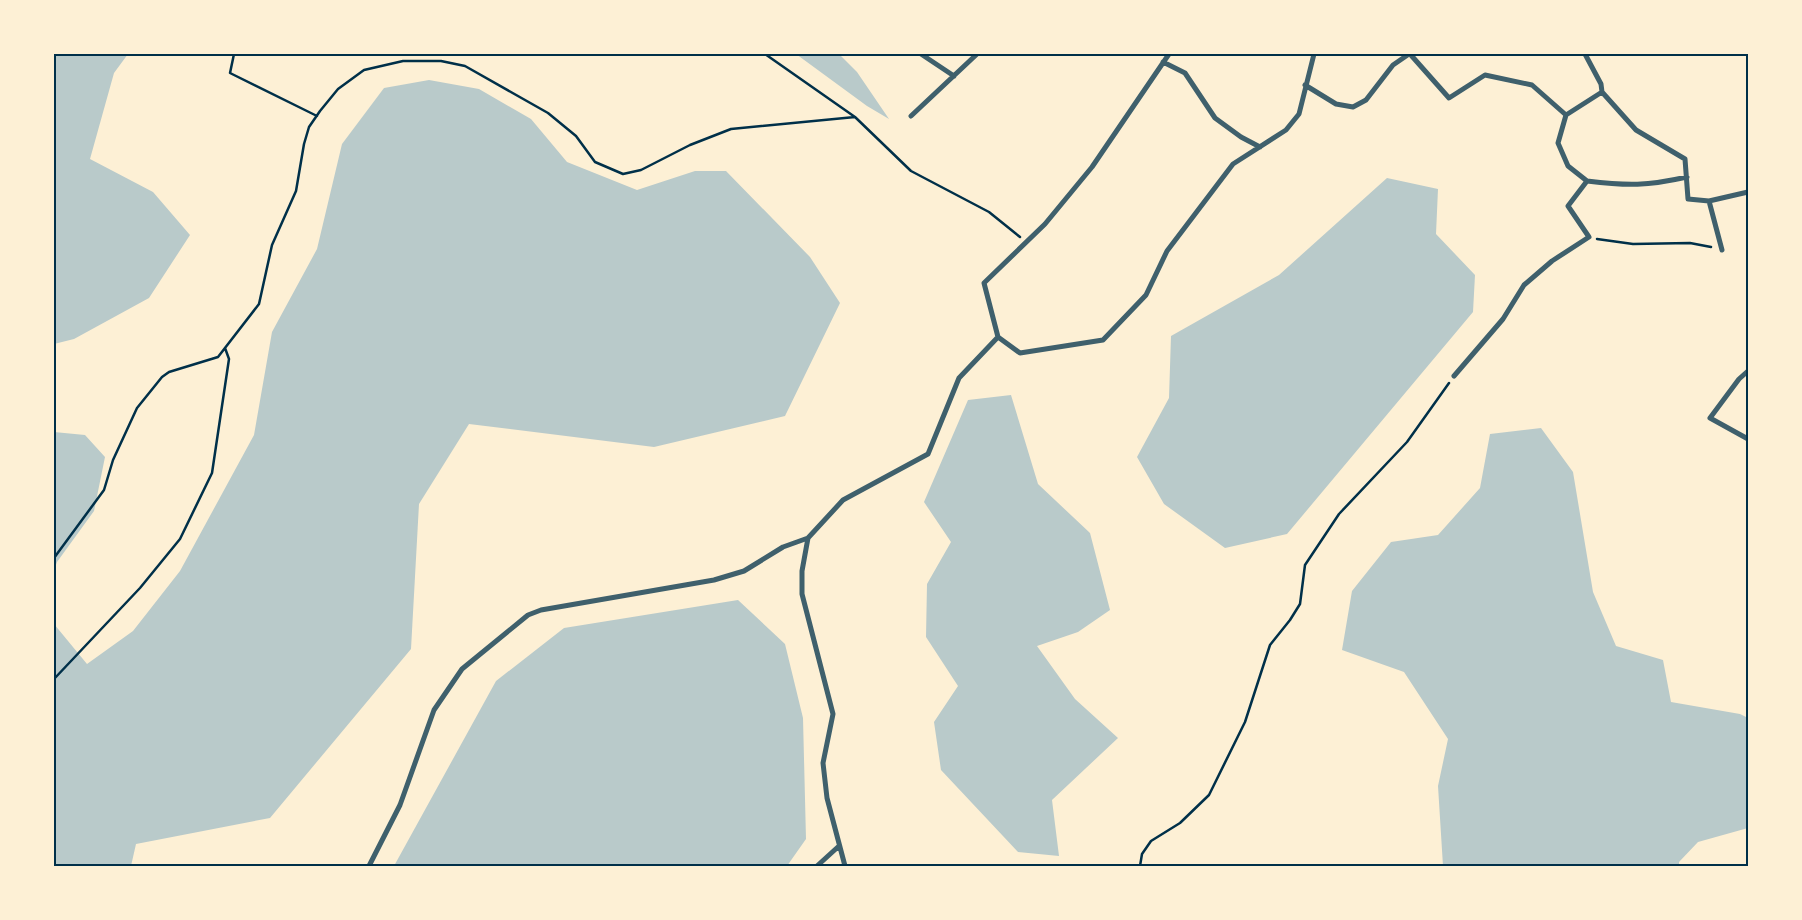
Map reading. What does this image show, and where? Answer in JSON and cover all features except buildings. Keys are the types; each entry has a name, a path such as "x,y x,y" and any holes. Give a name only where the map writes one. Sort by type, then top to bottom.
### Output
{"street":[{"path":"921,54 954,76"},
{"path":"911,116 977,54"},
{"path":"1169,54 1092,167 1028,242 984,283 998,337 1020,353 1103,340 1146,295 1167,251 1232,164 1286,130 1298,114 1314,54"},
{"path":"1305,84 1336,104 1353,107 1366,100 1393,65 1410,54 1449,98 1485,75 1532,85 1566,115"},
{"path":"1585,54 1601,84 1602,92 1636,130 1685,159 1688,199 1709,201 1748,192"},
{"path":"1163,62 1185,73 1215,118 1241,137 1260,146"},
{"path":"1602,92 1566,115 1558,143 1568,166 1588,181 1622,185 1650,185 1687,177"},
{"path":"1454,376 1503,319 1524,284 1552,261 1589,237 1568,206 1588,181"},
{"path":"1709,201 1722,250"},
{"path":"369,866 400,805 434,710 462,669 528,615 541,610 714,580 744,571 783,547 808,538 843,500 928,454 960,378 998,337"},
{"path":"1748,371 1739,379 1710,418 1748,439"},
{"path":"808,538 802,571 802,594 833,714 823,763 827,798 845,866"},
{"path":"817,866 839,846"}],"path":[{"path":"234,54 230,73 316,116"},
{"path":"765,54 855,117 911,171 989,212 1028,242"},
{"path":"54,558 104,490 113,460 137,408 157,383 169,372 218,357 259,304 272,245 296,191 304,144 316,116 338,89 364,70 403,62 441,61 465,66 548,113 576,136 595,162 623,174 641,170 690,145 732,129 855,117"},
{"path":"1589,237 1633,244 1690,243 1722,250"},
{"path":"54,679 140,588 180,539 212,473 229,359 225,348"},
{"path":"1140,866 1142,854 1151,841 1180,823 1209,795 1245,722 1270,645 1300,604 1306,565 1339,514 1407,442 1454,376"}],"shaded area":[{"path":"54,54 128,54 114,73 90,159 153,192 190,235 149,298 74,339 54,344"},
{"path":"796,54 839,54 857,72 889,119 867,106"},
{"path":"429,80 479,89 531,119 567,162 637,190 695,171 726,171 810,257 840,303 785,416 654,447 469,424 419,504 411,649 270,818 136,844 131,866 54,866 54,624 87,664 133,631 180,571 254,435 272,332 317,249 342,144 384,88"},
{"path":"1387,178 1438,189 1436,234 1475,275 1473,312 1287,534 1225,548 1164,504 1137,457 1169,398 1171,336 1279,275"},
{"path":"1011,395 1038,484 1090,533 1110,610 1078,632 1037,646 1075,699 1118,738 1052,800 1059,856 1018,852 941,770 934,722 958,686 926,637 927,584 951,542 924,502 968,400"},
{"path":"1541,428 1573,472 1593,592 1616,646 1663,660 1671,702 1740,714 1748,718 1748,828 1698,842 1679,862 1679,866 1443,866 1438,786 1448,739 1404,672 1342,650 1352,591 1391,542 1438,535 1480,488 1490,434"},
{"path":"54,432 85,435 105,457 94,511 57,562 54,570"},
{"path":"738,600 785,644 803,718 806,839 787,866 394,866 496,681 564,628"}]}
